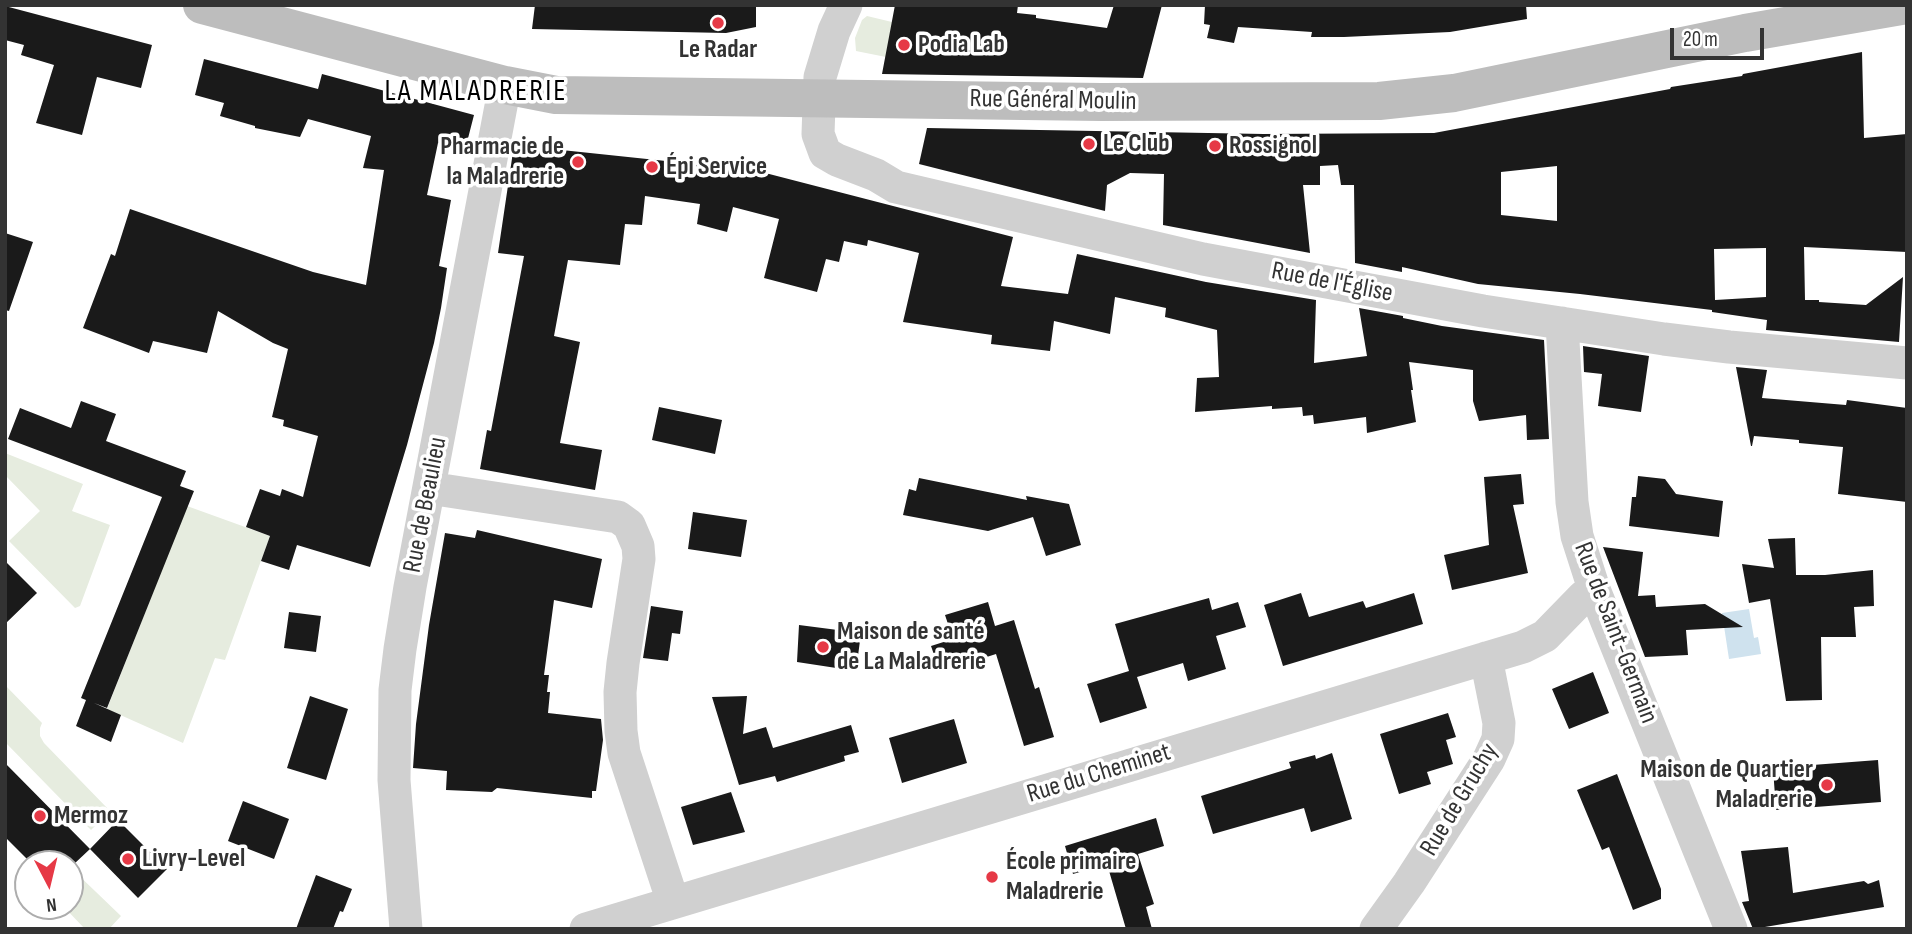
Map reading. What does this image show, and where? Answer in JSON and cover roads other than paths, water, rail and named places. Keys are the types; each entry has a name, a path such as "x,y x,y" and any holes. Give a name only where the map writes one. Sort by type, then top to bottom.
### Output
{"main road":[{"name":"Rue Général Moulin","path":"202,5 505,85 566,95 1101,102 1378,101 1454,93 1745,33 1907,5"}],"street":[{"path":"819,99 820,77 834,31 846,5"},
{"name":"Rue de Beaulieu","path":"406,929 394,780 396,690 410,587 505,85"},
{"name":"Rue de l'Église","path":"819,99 818,134 825,153 836,160 876,174 896,187 1203,258 1483,311 1716,345 1907,363"},
{"name":"Rue de Saint-Germain","path":"1562,323 1572,502 1577,536 1595,592 1731,929"},
{"path":"429,488 618,517 629,525 638,546 639,559 622,672 621,731 624,753 673,902"},
{"name":"Rue du Cheminet","path":"586,929 1523,647 1545,636 1584,597 1595,592"},
{"name":"Rue de Gruchy","path":"1376,929 1409,883 1494,749 1499,723 1486,658"}],"water":[{"path":"1749,609 1754,638 1758,637 1761,654 1729,659 1722,613"}],"place":[{"name":"Le Radar","path":"718,23"},
{"name":"Podia Lab","path":"904,45"},
{"name":"Le Club","path":"1089,144"},
{"name":"Rossignol","path":"1215,146"},
{"name":"Pharmacie de la Maladrerie","path":"578,162"},
{"name":"Épi Service","path":"652,167"},
{"name":"Maison de santé de La Maladrerie","path":"823,647"},
{"name":"Maison de Quartier Maladrerie","path":"1827,785"},
{"name":"Mermoz","path":"40,816"},
{"name":"Livry-Level","path":"128,859"},
{"name":"École primaire Maladrerie","path":"992,877"}],"district":[{"name":"LA MALADRERIE","path":"476,92"}]}
